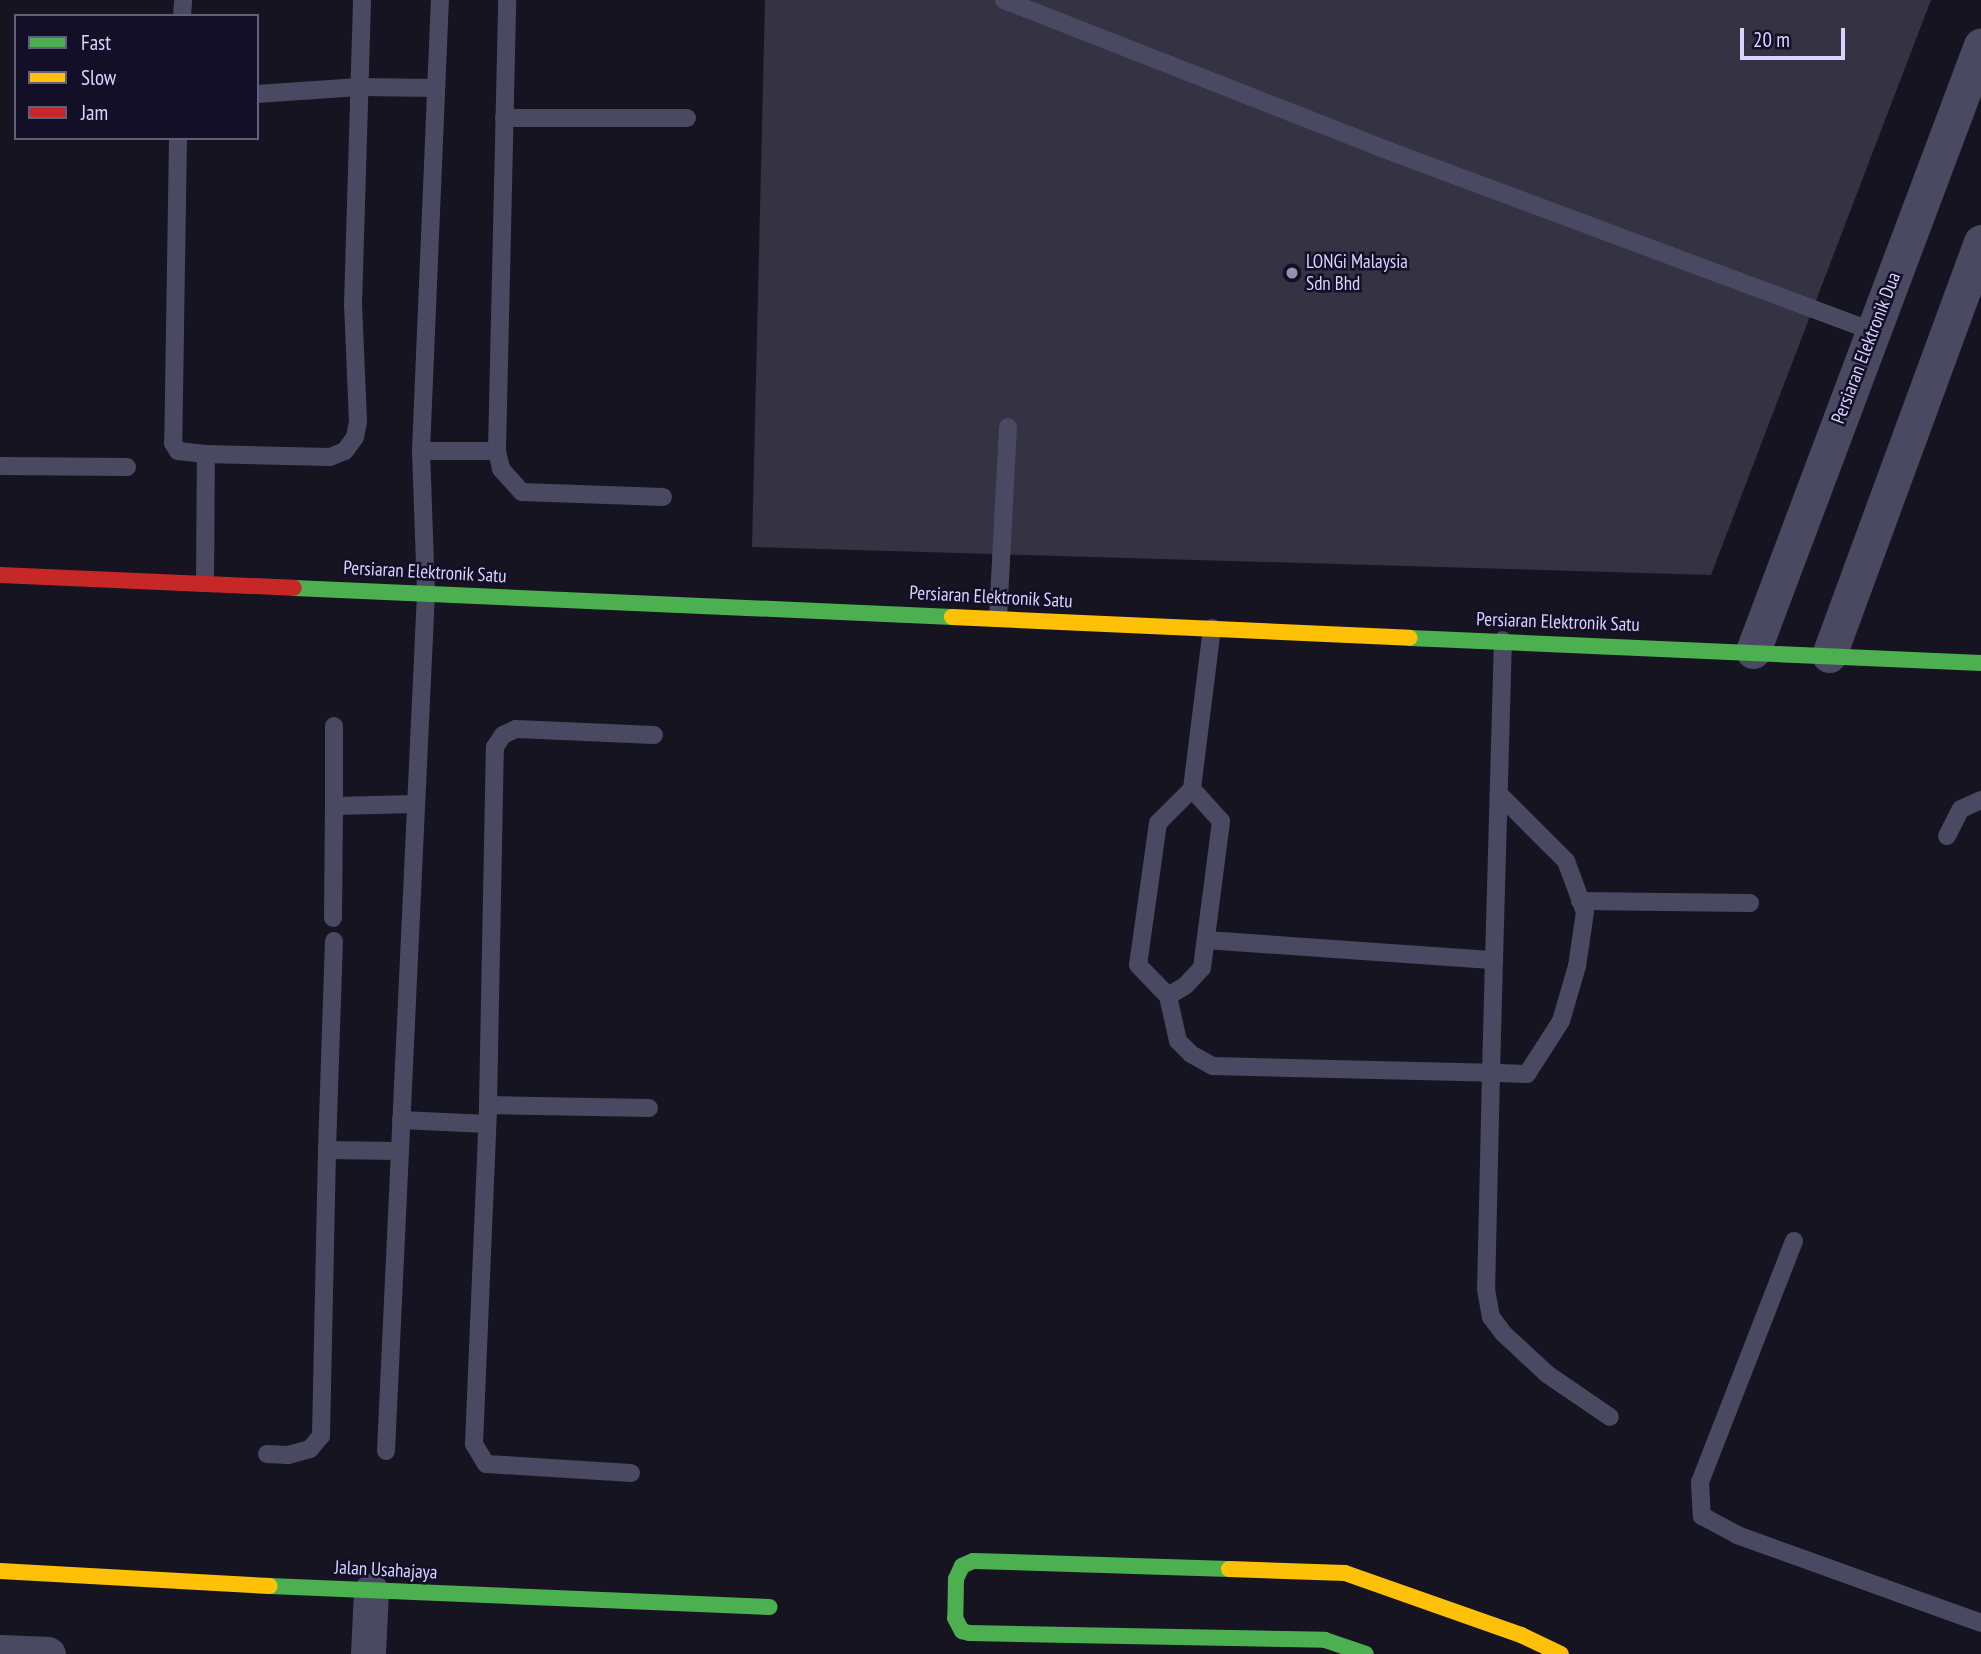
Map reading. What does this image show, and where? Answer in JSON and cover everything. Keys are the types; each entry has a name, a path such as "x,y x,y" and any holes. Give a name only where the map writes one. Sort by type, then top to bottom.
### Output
{"street":[{"name":"Persiaran Elektronik Dua","path":"1753,651 1981,45"},
{"path":"1829,655 1981,242"},
{"name":"Persiaran Elektronik Satu","path":"0,575 1981,663"},
{"path":"1366,1654 1325,1640 1189,1635 969,1633 962,1630 955,1618 956,1578 962,1566 973,1560 1345,1573 1521,1635 1561,1654"},
{"name":"Jalan Usahajaya","path":"0,1571 371,1591 770,1607"},
{"path":"368,1654 371,1591"},
{"path":"0,1651 48,1654"}],"lane":[{"path":"178,140 171,427 173,443 178,451 206,454 330,457 345,452 355,437 358,422 354,305 362,0"},
{"path":"386,1451 426,593 421,451 440,0"},
{"path":"507,0 497,451 501,469 522,492 663,497"},
{"path":"1004,0 1376,146 1872,331"},
{"path":"259,94 359,87 435,88"},
{"path":"504,118 687,118"},
{"path":"998,618 1008,427"},
{"path":"421,451 497,451"},
{"path":"205,583 206,454"},
{"path":"0,466 127,467"},
{"path":"1212,628 1192,789 1158,823 1138,965 1168,996 1178,1041 1191,1054 1213,1066 1527,1074 1561,1020 1577,966 1585,912 1566,861 1499,794"},
{"path":"1503,640 1486,1289 1491,1317 1504,1334 1547,1374 1610,1417"},
{"path":"334,726 334,918"},
{"path":"631,1473 486,1464 478,1455 474,1444 488,1105 495,747 503,735 516,729 654,735"},
{"path":"1168,996 1186,985 1202,968 1221,821 1192,789"},
{"path":"1947,836 1961,809 1981,800"},
{"path":"334,806 416,804"},
{"path":"1580,901 1751,903"},
{"path":"1206,940 1494,960"},
{"path":"267,1454 288,1455 310,1450 321,1436 334,941"},
{"path":"488,1105 649,1108"},
{"path":"401,1120 487,1125"},
{"path":"327,1150 400,1151"},
{"path":"1794,1241 1700,1482 1702,1516 1737,1535 1981,1623"}],"building":[{"name":"LONGi Malaysia Sdn Bhd","path":"765,0 1931,0 1711,575 752,547"}],"traffic: fast":[{"path":"294,588 952,617"},
{"path":"1410,638 1981,663"},
{"path":"1229,1569 973,1561 962,1566 956,1579 955,1618 962,1631 969,1633 1325,1640 1366,1654"},
{"path":"270,1586 770,1607"}],"traffic: slow":[{"path":"952,617 1410,638"},
{"path":"1229,1569 1345,1573 1521,1635 1561,1654"},
{"path":"0,1571 270,1586"}],"traffic: jam":[{"path":"0,575 294,588"}],"place":[{"name":"LONGi Malaysia Sdn Bhd","path":"1292,273"}]}
